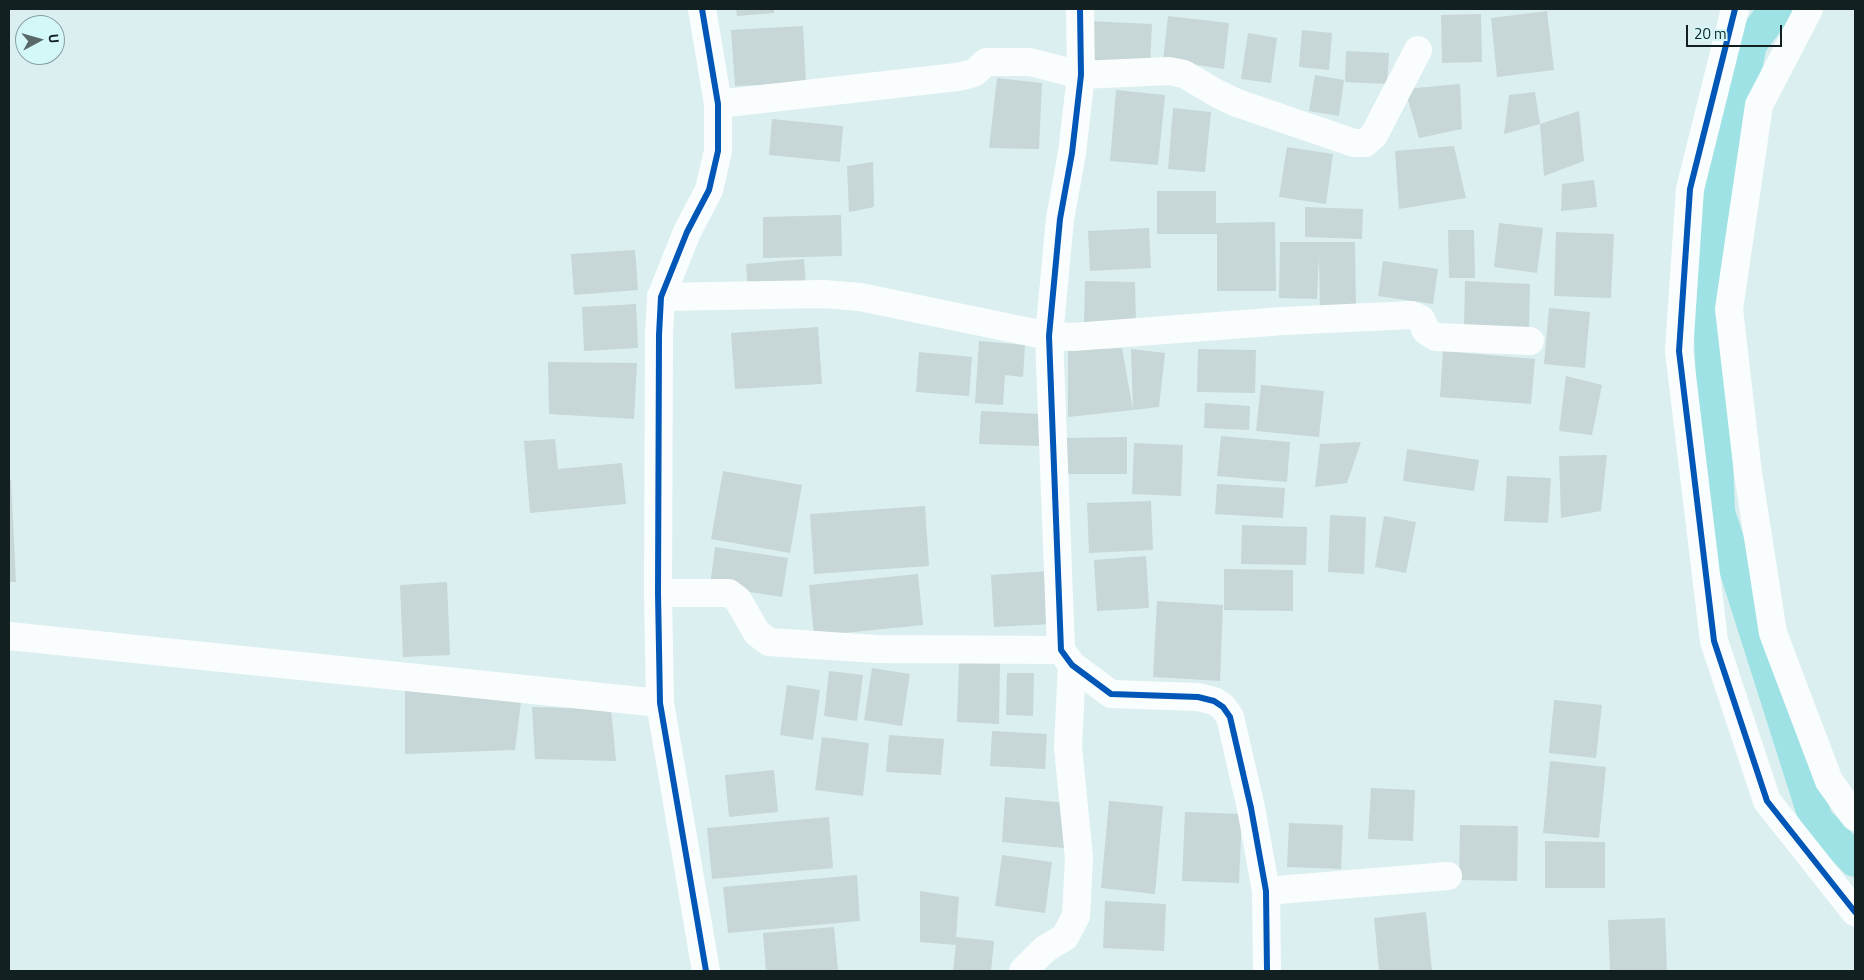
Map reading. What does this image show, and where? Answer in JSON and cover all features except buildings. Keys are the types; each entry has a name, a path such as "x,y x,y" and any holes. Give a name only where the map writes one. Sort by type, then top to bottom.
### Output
{"street":[{"path":"702,9 718,104 718,151 709,190 688,232 661,297 659,344 658,593 660,703 706,971"},
{"path":"1023,971 1045,949 1065,937 1076,916 1078,858 1068,747 1067,658 1049,336 1060,219 1072,153 1081,75 1080,9"},
{"path":"1735,9 1690,189 1679,351 1714,641 1767,801 1855,912"},
{"path":"1809,9 1759,105 1729,309 1748,473 1773,633 1829,781 1855,817"},
{"path":"718,104 957,77 974,73 986,62 1030,62 1081,75 1169,71 1184,74 1237,103 1354,143 1365,143 1374,135 1418,50"},
{"path":"661,297 823,294 860,297 1049,336 1073,337 1283,321 1412,315 1421,320 1426,331 1436,337 1530,340"},
{"path":"658,593 729,593 738,600 757,633 769,642 1067,658 1112,694 1198,697 1214,701 1223,707 1230,717 1251,808 1266,890 1267,971"},
{"path":"9,636 660,703"},
{"path":"1266,890 1448,876"}],"waterway":[{"path":"1776,9 1750,44 1708,257 1718,512 1816,820 1855,860"}],"cycle path":[{"path":"702,9 718,104 718,151 709,190 687,232 661,297 659,335 658,593 660,703 706,971"},
{"path":"1080,9 1081,75 1072,153 1060,219 1049,336 1061,650 1072,665 1111,694 1198,697 1214,701 1223,707 1230,717 1251,808 1266,891 1267,971"},
{"path":"1735,9 1690,189 1679,351 1714,641 1767,801 1855,912"}]}
